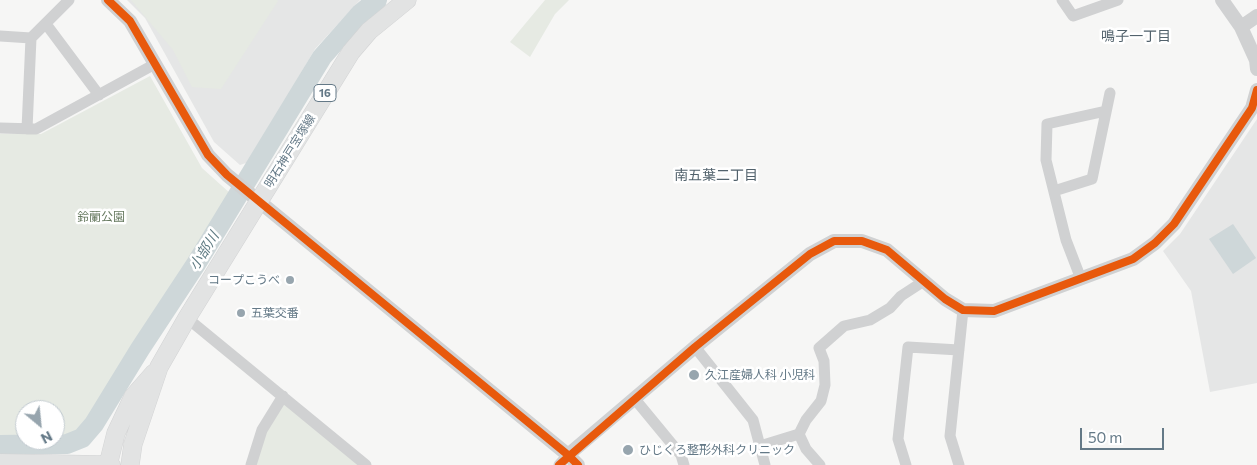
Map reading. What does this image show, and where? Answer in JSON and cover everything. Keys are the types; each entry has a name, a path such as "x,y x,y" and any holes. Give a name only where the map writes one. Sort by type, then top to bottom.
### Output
{"main road":[{"name":"明石神戸宝塚線","path":"130,465 133,444 159,368 256,197 351,52 369,32 406,0"},
{"name":"明石神戸宝塚線","path":"109,465 116,433 133,397 159,368"},
{"path":"0,463 109,465"}],"street":[{"path":"27,129 31,38 68,0"},
{"path":"108,0 130,21 208,155 227,175 256,197 568,462 634,398 695,346 810,254 834,241 862,241 887,250 945,299 963,310 994,311 1133,259 1155,243 1174,224 1252,108 1257,90"},
{"path":"1062,0 1073,16 1118,0"},
{"path":"1222,0 1241,27 1256,60 1257,69"},
{"path":"1241,27 1257,16"},
{"path":"46,24 99,95"},
{"path":"0,36 31,38"},
{"path":"0,128 36,129 154,64"},
{"path":"1054,191 1092,179 1110,93"},
{"path":"1080,279 1066,240 1046,160 1047,124 1106,110"},
{"path":"760,446 799,434 806,420 821,401 825,385 824,361 819,348 844,326 870,320 890,308 901,296 924,281"},
{"path":"959,465 950,436 963,310"},
{"path":"187,318 366,465"},
{"path":"695,346 753,420 765,465"},
{"path":"906,465 898,439 908,348 959,350"},
{"path":"251,465 262,430 283,396"},
{"path":"634,398 681,455 684,465"},
{"path":"799,434 806,449 820,465"}],"shaded area":[{"path":"127,0 360,0 315,49 249,162 240,165 214,142 145,18"},
{"path":"1257,119 1257,383 1210,392 1191,291 1163,251 1180,234"},
{"path":"1233,224 1256,258 1233,274 1209,239"}],"green space":[{"path":"131,0 278,1 221,89 192,87 173,50"},
{"path":"545,0 569,0 555,14 530,57 510,42"},
{"name":"鈴蘭公園","path":"150,76 202,168 231,194 192,261 133,349 90,421 80,434 65,440 65,400 15,400 15,439 0,439 0,134 41,134"},
{"path":"283,396 366,465 251,465"}],"waterway":[{"name":"小部川","path":"0,445 67,444 82,438 94,424 140,349 196,264 322,57 360,14 377,0"}],"cycle path":[{"path":"108,0 130,21 208,155 227,175 578,465"},
{"path":"559,465 695,347 810,254 834,241 862,241 887,250 945,299 963,310 994,311 1133,259 1155,243 1174,224 1252,108 1257,90"}],"place":[{"name":"コープこうべ","path":"290,280"},
{"name":"五葉交番","path":"241,313"},
{"name":"久江産婦人科 小児科","path":"694,375"},
{"name":"ひじくろ整形外科クリニック","path":"628,450"}],"district":[{"name":"鳴子一丁目","path":"1136,36"},
{"name":"南五葉二丁目","path":"716,175"}]}
